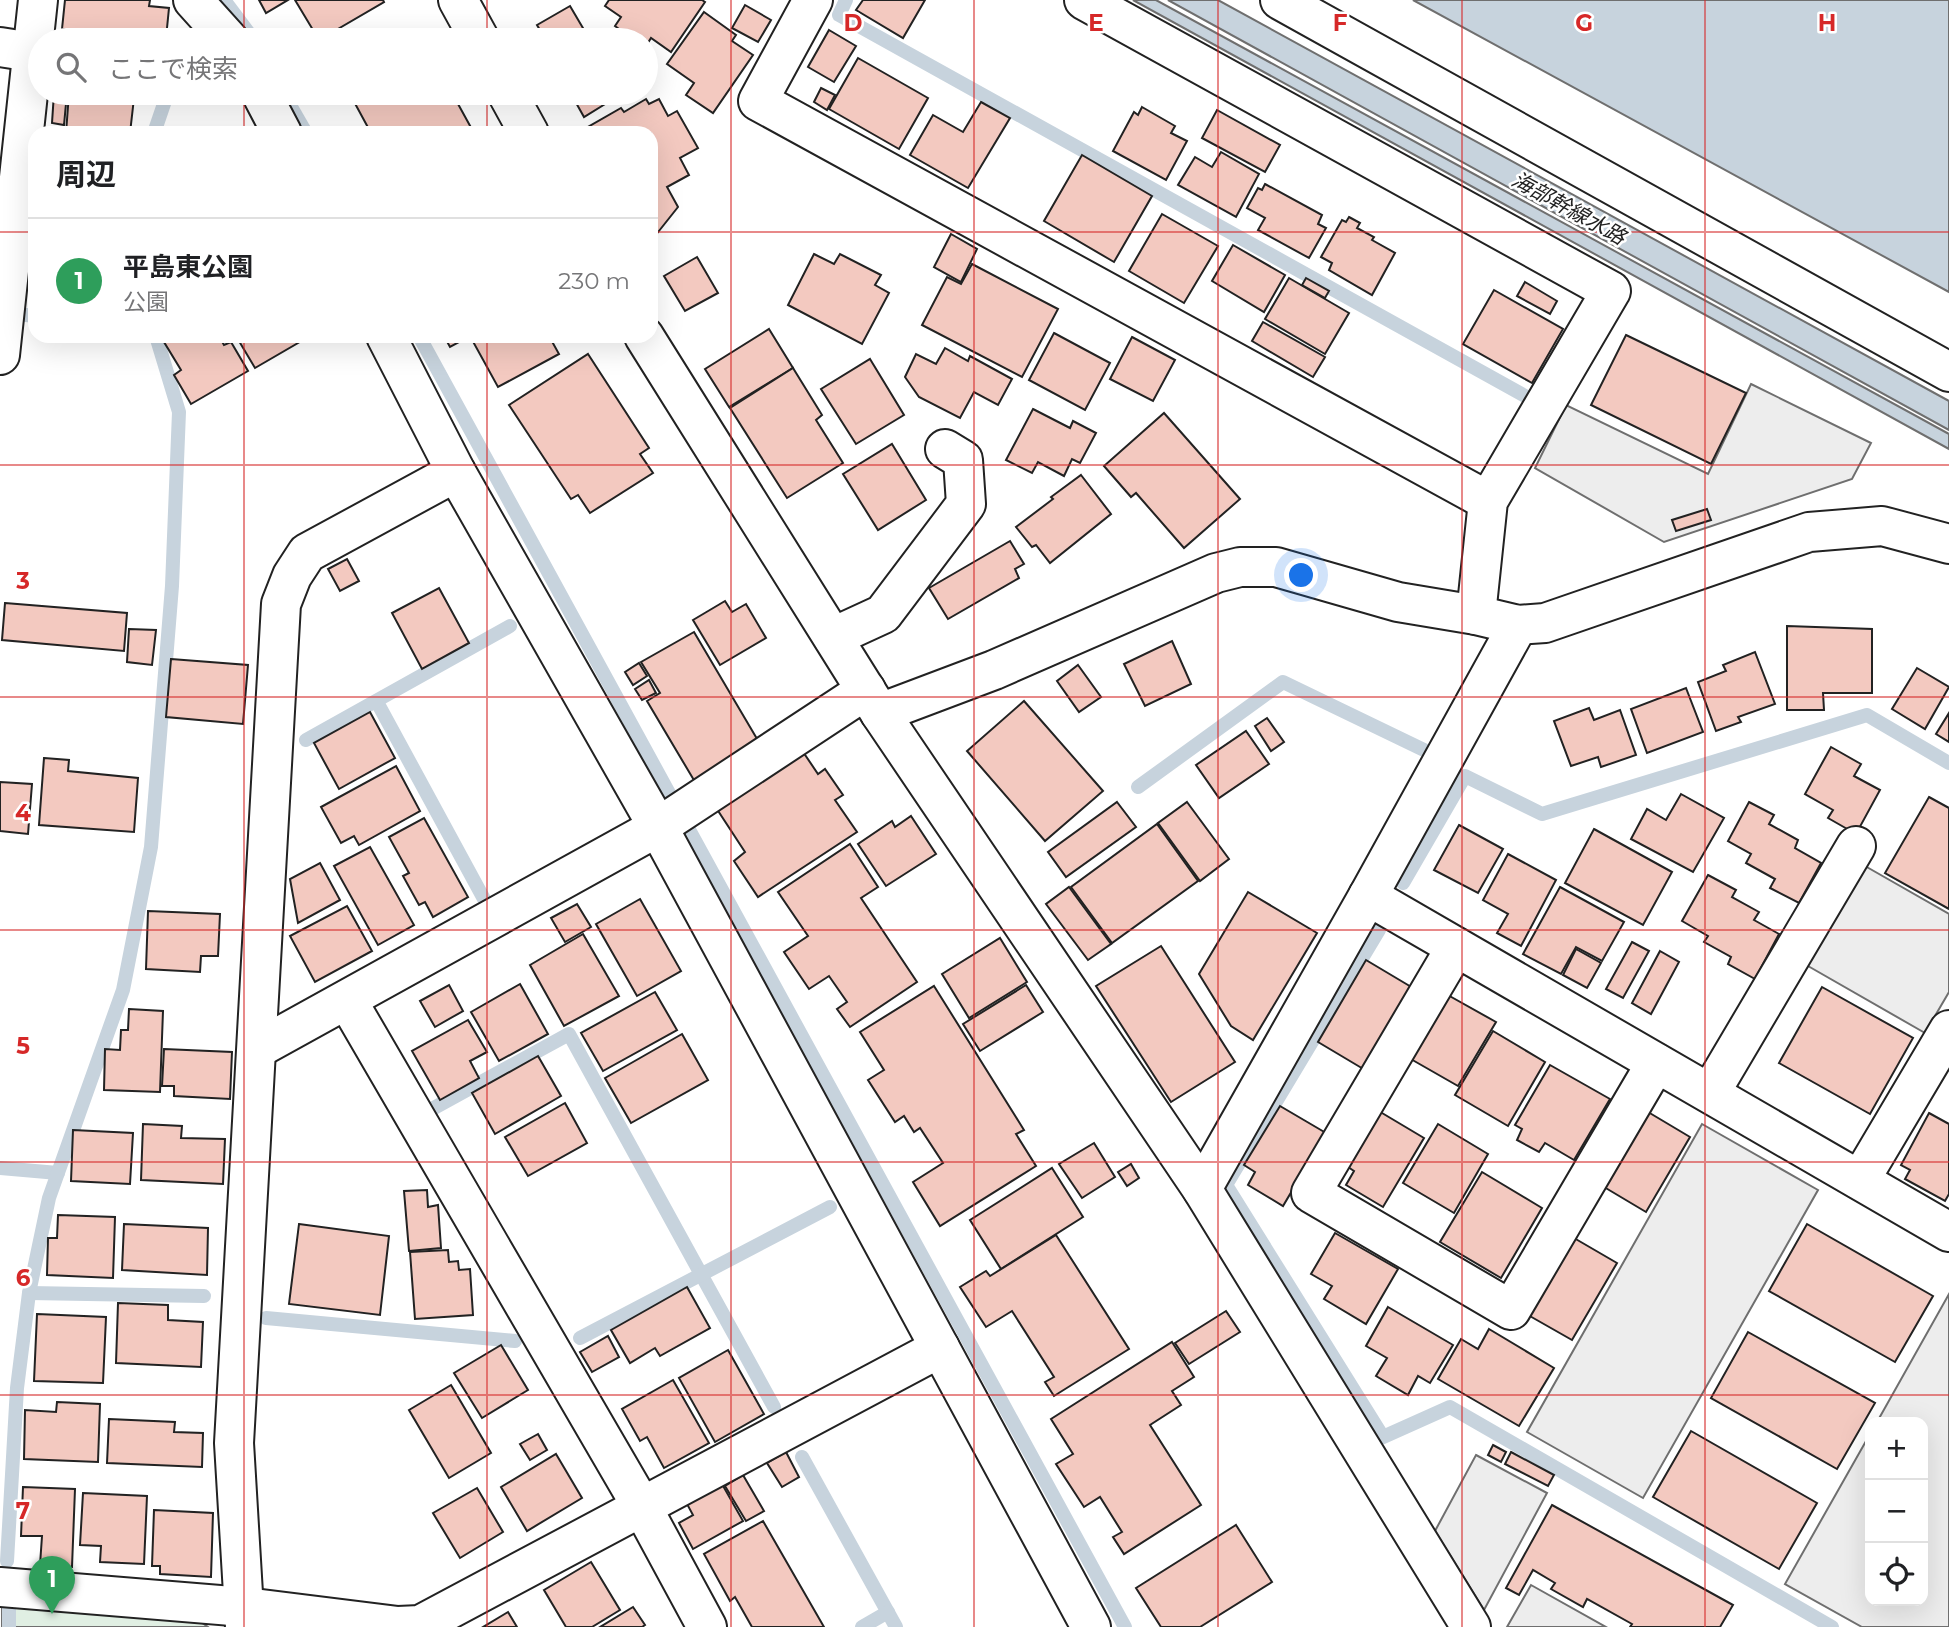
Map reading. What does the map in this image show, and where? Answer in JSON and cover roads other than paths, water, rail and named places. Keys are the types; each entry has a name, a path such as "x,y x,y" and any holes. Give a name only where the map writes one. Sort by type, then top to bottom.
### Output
{"street":[{"path":"0,355 16,49 37,0"},
{"path":"193,0 218,28"},
{"path":"458,0 473,28"},
{"path":"813,0 758,101 1488,501"},
{"path":"1084,0 1611,291 1488,501 1476,615"},
{"path":"1280,0 1949,372"},
{"path":"267,105 278,126"},
{"path":"513,105 524,126"},
{"path":"390,343 456,472 673,817 940,1349 1091,1627"},
{"path":"648,343 873,702 1202,1189 1471,1627"},
{"path":"833,637 883,614 965,504 963,460 946,449"},
{"path":"244,1617 234,1443 281,604 292,576 307,553 456,472"},
{"path":"257,1049 873,702 994,670 1216,573 1240,567 1276,568 1398,602 1518,625 1545,622 1809,532 1882,526 1949,544"},
{"path":"1202,1189 1518,625"},
{"path":"1710,1093 1856,846"},
{"path":"1368,896 1949,1232"},
{"path":"1456,947 1311,1193 1511,1310 1656,1063"},
{"path":"347,1000 642,1507 707,1627"},
{"path":"1860,1181 1949,1030"},
{"path":"0,1587 244,1617 420,1625 940,1349"}],"water":[{"path":"1133,0 1156,0 1949,434 1949,449"},
{"name":"海部幹線水路","path":"1168,0 1218,0 1949,401 1949,430"},
{"path":"1413,0 1949,0 1949,292"}],"waterway":[{"path":"224,0 245,28"},
{"path":"846,0 839,15 1525,396"},
{"path":"156,126 164,105"},
{"path":"290,105 302,126"},
{"path":"17,314 28,315"},
{"path":"7,1561 17,1388 29,1293 49,1198 123,990 151,847 172,586 179,412 158,343"},
{"path":"423,343 1125,1627"},
{"path":"306,740 510,626"},
{"path":"1138,787 1283,682 1424,750"},
{"path":"377,702 484,899"},
{"path":"1403,883 1465,776 1542,814 1867,715 1949,763"},
{"path":"1379,930 1226,1185 1383,1437 1450,1407 1832,1627"},
{"path":"432,1109 569,1034 774,1407"},
{"path":"0,1168 58,1173"},
{"path":"580,1338 830,1207"},
{"path":"29,1293 204,1296"},
{"path":"266,1318 515,1341"},
{"path":"802,1457 896,1627"},
{"path":"9,1605 9,1627"},
{"path":"862,1627 888,1612"}],"place":[{"name":"平島東公園","path":"52,1614"}]}
